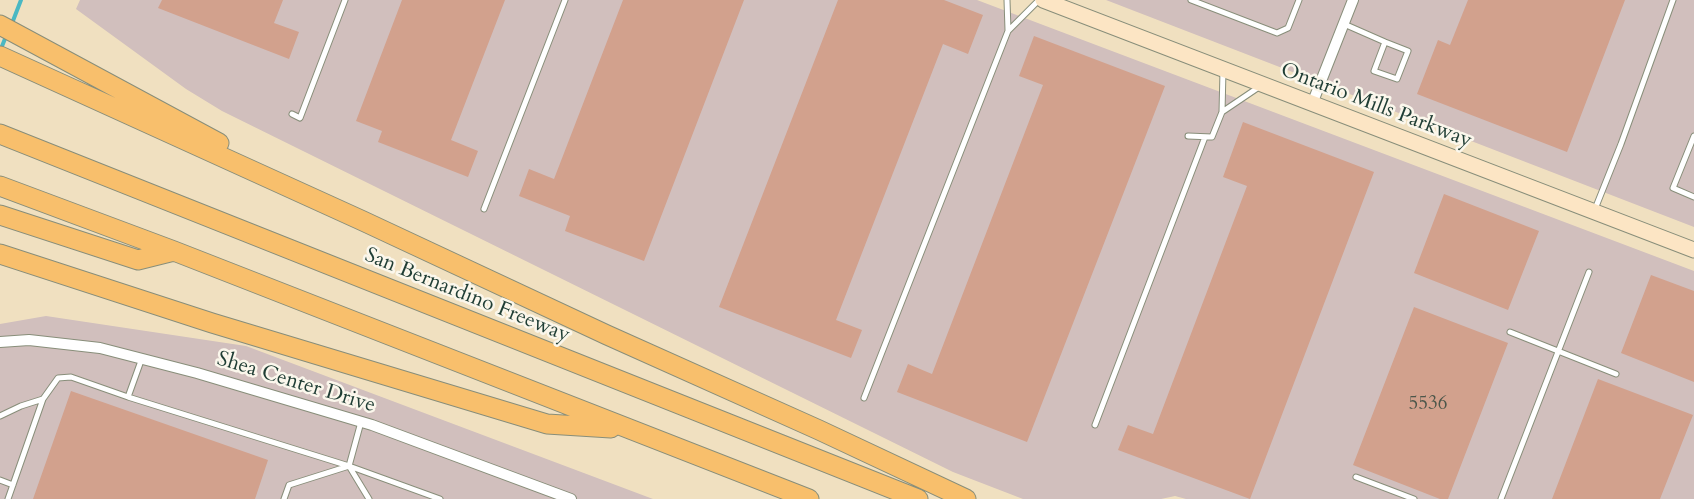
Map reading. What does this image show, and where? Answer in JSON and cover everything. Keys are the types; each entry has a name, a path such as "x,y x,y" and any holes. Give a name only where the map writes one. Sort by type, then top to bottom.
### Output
{"highway":[{"path":"0,25 363,221"},
{"path":"0,56 966,499"},
{"name":"San Bernardino Freeway","path":"6,137 918,499"},
{"path":"0,186 174,251 808,499"},
{"path":"0,215 138,260 174,251"},
{"path":"0,254 212,323 547,424 630,429"}],"main road":[{"name":"Ontario Mills Parkway","path":"1043,0 1694,250"}],"street":[{"path":"1312,104 1353,0"},
{"name":"Shea Center Drive","path":"0,342 29,340 100,348 197,373 362,422 571,499"}],"lane":[{"path":"292,114 300,118 345,0"},
{"path":"484,209 564,0"},
{"path":"864,398 1008,31 1007,0"},
{"path":"1008,31 1039,0"},
{"path":"1191,0 1277,33 1288,28 1299,0"},
{"path":"1594,212 1621,144 1673,0"},
{"path":"1343,24 1408,51 1396,79 1374,71 1385,42"},
{"path":"1188,136 1212,137 1222,112 1223,69"},
{"path":"1222,112 1262,84"},
{"path":"1095,425 1204,136"},
{"path":"1694,136 1673,188 1694,197"},
{"path":"1501,499 1589,272"},
{"path":"1510,332 1616,374"},
{"path":"128,397 142,358"},
{"path":"8,499 43,399 58,378 71,377 128,397 349,466 440,499"},
{"path":"0,416 21,406 43,399"},
{"path":"362,422 349,466 369,499"},
{"path":"284,499 289,485 349,466"},
{"path":"1356,476 1414,499"},
{"path":"0,480 13,485"}],"shaded area":[{"path":"80,0 977,0 1694,271 1694,499 1186,499 1175,496 1161,499 1023,499 953,472 222,111 186,89 76,9"},
{"path":"1106,0 1694,0 1694,227"},
{"path":"46,316 246,346 653,499 0,499 0,324"}],"building":[{"path":"162,0 283,0 274,23 299,32 289,59 158,8"},
{"path":"402,0 505,0 451,140 478,151 468,177 378,142 382,131 356,121"},
{"path":"623,0 744,0 644,261 565,231 570,216 519,196 529,169 554,179"},
{"path":"838,0 944,0 983,15 968,54 943,44 836,320 862,330 851,358 719,307"},
{"path":"1468,0 1625,0 1567,152 1417,94 1438,40 1450,45"},
{"path":"1034,36 1165,86 1027,442 897,392 908,364 932,374 1043,85 1019,76"},
{"path":"1243,122 1374,172 1250,499 1118,450 1128,425 1153,434 1247,186 1223,177"},
{"path":"1444,194 1539,231 1508,310 1414,273"},
{"path":"1651,275 1694,291 1694,382 1621,353"},
{"path":"1414,307 1508,343 1448,499 1440,499 1353,465"},
{"path":"1598,379 1693,415 1660,499 1552,499"},
{"path":"71,391 268,460 255,499 33,499"}],"waterway":[{"path":"11,26 21,0"},
{"path":"0,51 7,34"}]}
